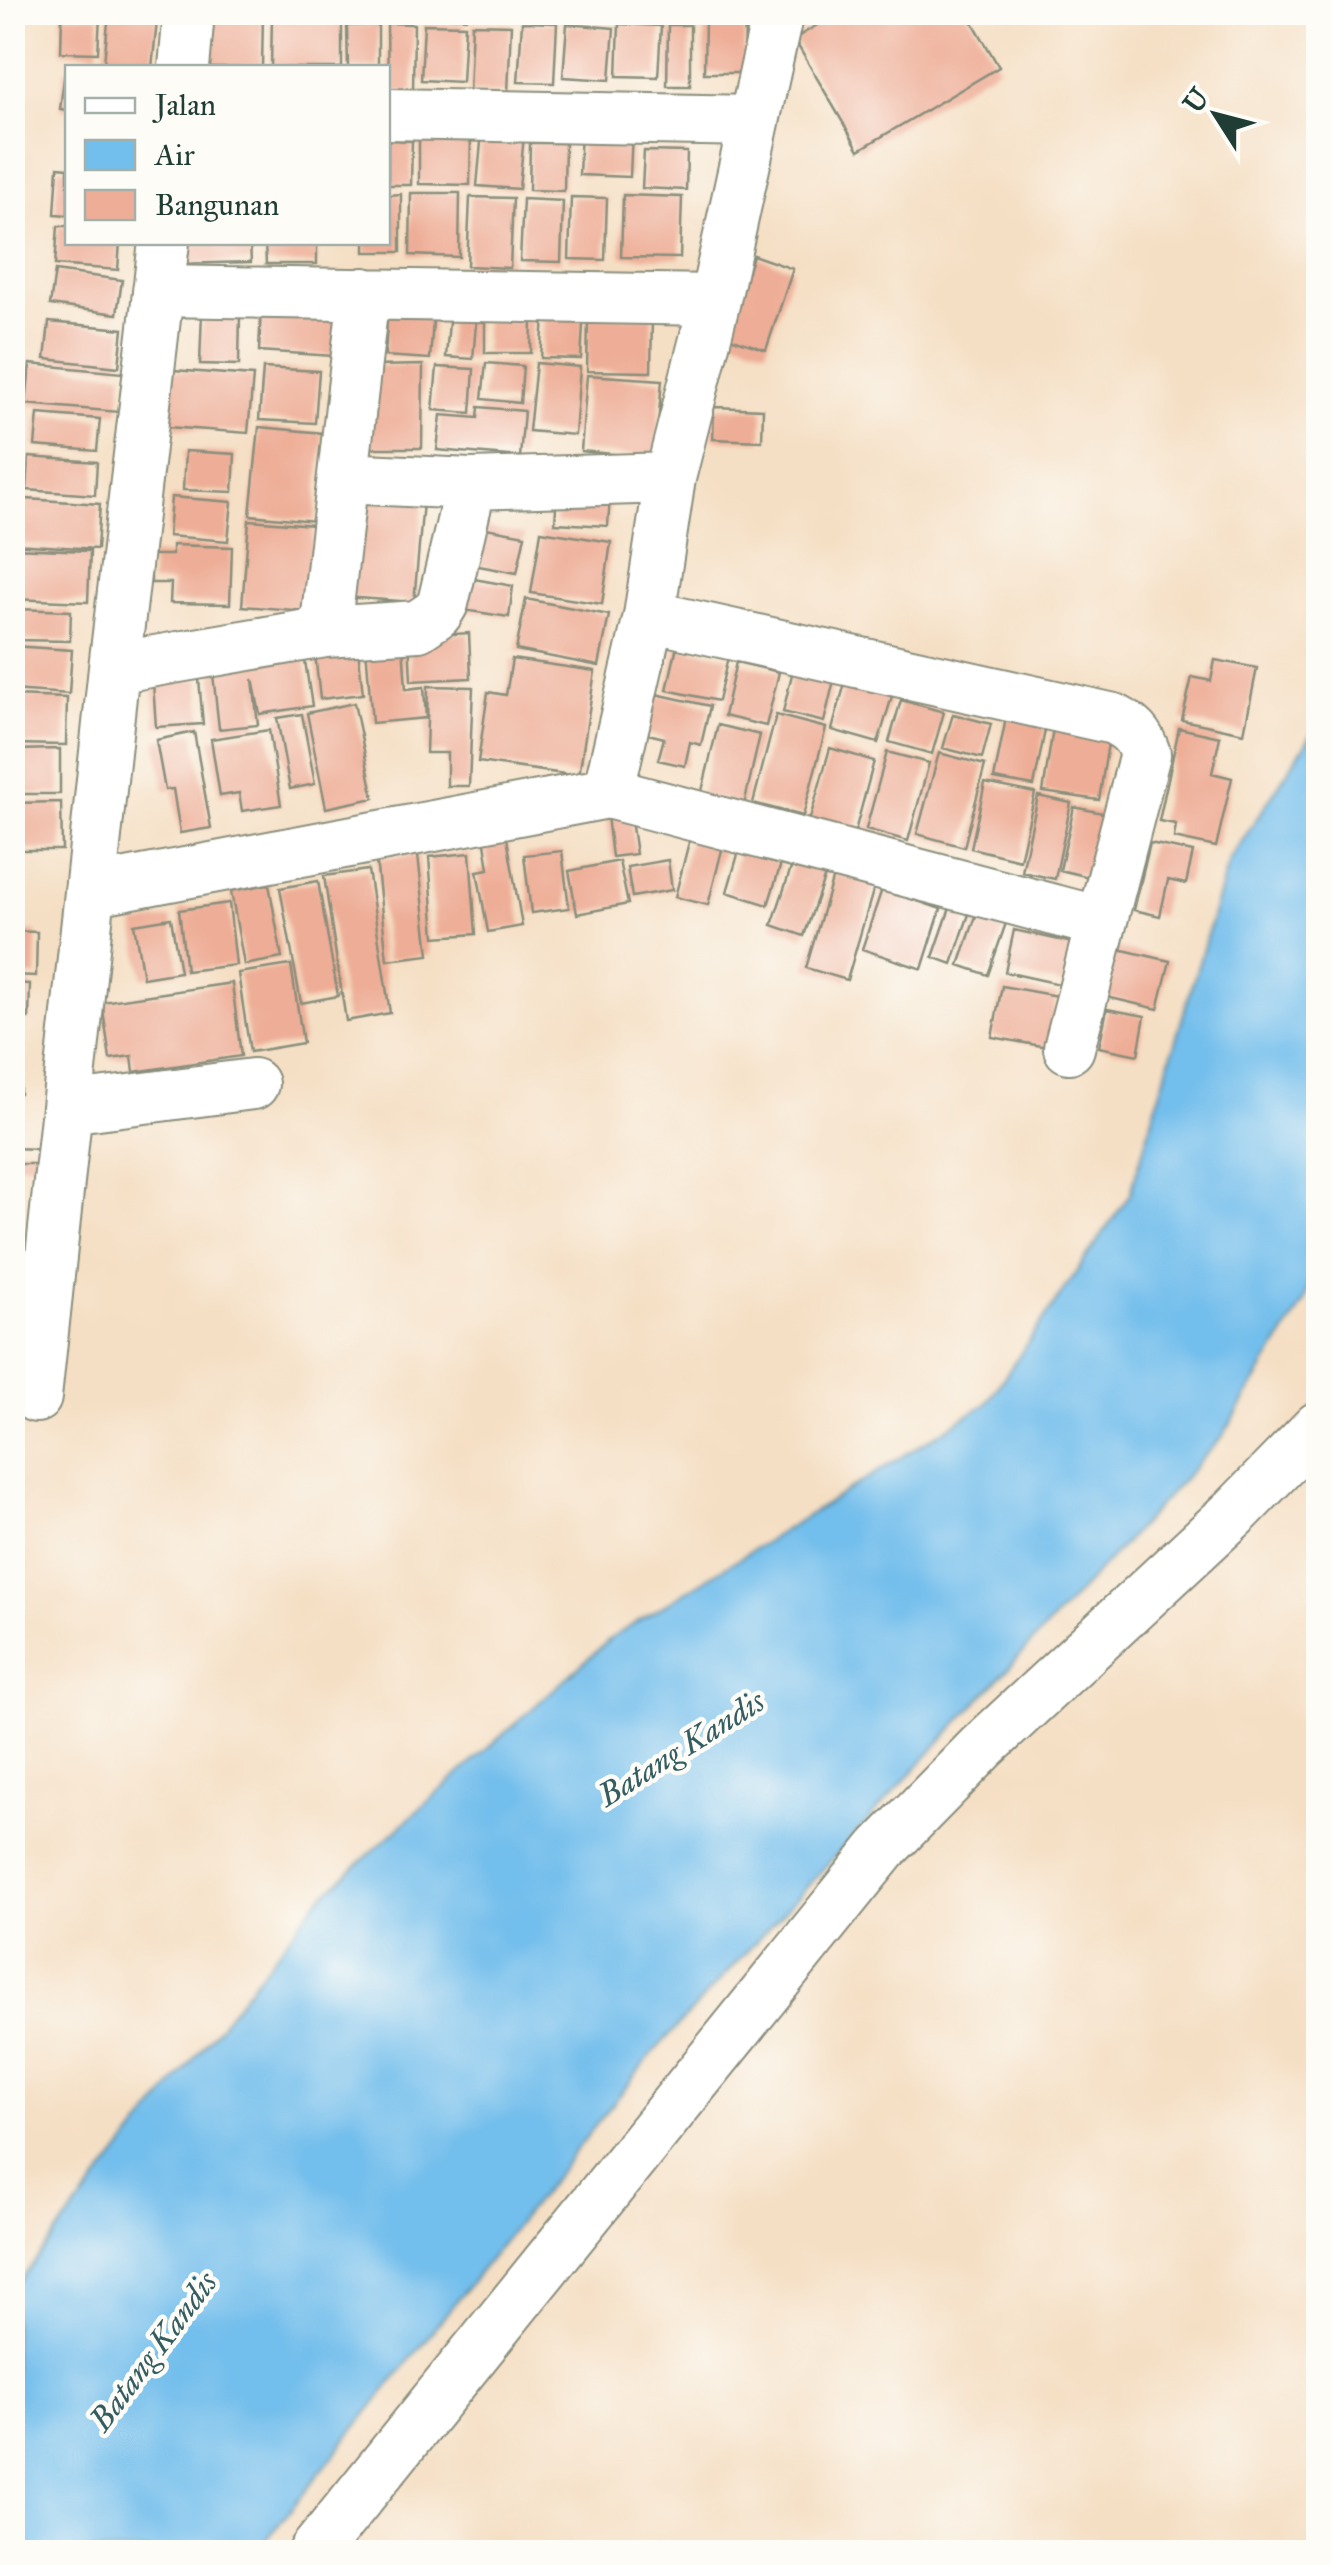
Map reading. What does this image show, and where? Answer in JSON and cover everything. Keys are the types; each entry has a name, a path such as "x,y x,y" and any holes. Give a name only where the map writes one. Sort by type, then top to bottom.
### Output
{"street":[{"path":"184,65 189,12"},
{"path":"608,793 648,616 670,478 715,300 778,12"},
{"path":"390,114 753,120"},
{"path":"36,1397 161,267 364,293 715,300"},
{"path":"325,632 364,293"},
{"path":"342,478 471,484 670,478"},
{"path":"114,668 325,632 418,626 437,613 442,603 471,484"},
{"path":"648,616 1114,719 1140,738 1145,754 1069,1048"},
{"path":"90,891 608,793 1100,922"},
{"path":"68,1108 253,1084"},
{"path":"314,2552 882,1849 982,1747 1250,1498 1318,1427"}],"water":[{"name":"Batang Kandis","path":"1318,725 1318,1244 1305,1300 1223,1436 653,2053 257,2552 13,2552 13,2290 317,1901 610,1639 986,1404 1130,1194 1229,861"}],"building":[{"path":"109,12 158,12 152,65 104,63"},
{"path":"430,12 466,12 466,18 430,16"},
{"path":"839,12 967,12 999,67 859,150 794,39"},
{"path":"62,14 100,16 98,53 61,52"},
{"path":"205,15 263,15 262,65 205,65"},
{"path":"272,15 342,15 342,65 271,65"},
{"path":"745,16 744,73 704,73 705,17"},
{"path":"522,22 557,23 554,83 518,82"},
{"path":"387,23 414,24 413,92 390,92"},
{"path":"424,24 465,25 462,82 421,80"},
{"path":"472,24 511,25 508,93 469,92"},
{"path":"567,24 614,28 610,80 563,77"},
{"path":"619,24 661,26 658,77 617,76"},
{"path":"378,25 378,65 348,65 347,26"},
{"path":"668,25 690,25 690,86 667,86"},
{"path":"65,71 65,110 60,109"},
{"path":"419,130 471,130 470,185 419,184"},
{"path":"581,130 632,131 630,177 579,175"},
{"path":"482,131 524,135 519,189 477,186"},
{"path":"390,140 412,141 411,185 390,185"},
{"path":"530,143 565,143 564,191 529,190"},
{"path":"644,151 687,152 686,190 642,188"},
{"path":"58,167 65,168 65,215 55,214"},
{"path":"411,193 460,193 459,257 410,255"},
{"path":"401,194 401,252 365,252 365,245 390,245 390,195"},
{"path":"623,195 682,197 680,258 621,257"},
{"path":"470,197 513,198 510,268 467,266"},
{"path":"571,197 607,198 605,260 569,259"},
{"path":"523,199 563,201 561,262 520,261"},
{"path":"58,226 65,226 65,245 120,245 118,270 55,265"},
{"path":"177,245 250,245 251,262 178,264"},
{"path":"265,245 317,245 317,264 266,264"},
{"path":"753,255 793,269 766,350 727,337"},
{"path":"55,271 122,280 117,314 50,305"},
{"path":"388,304 434,308 430,359 385,356"},
{"path":"545,304 584,306 581,359 541,358"},
{"path":"261,307 337,312 333,356 259,351"},
{"path":"450,310 477,312 473,359 446,357"},
{"path":"202,311 240,313 239,365 200,364"},
{"path":"588,316 652,317 651,372 587,371"},
{"path":"485,320 532,320 531,353 485,353"},
{"path":"49,322 123,329 119,367 45,359"},
{"path":"486,363 523,366 520,403 482,399"},
{"path":"536,363 580,367 575,435 529,431"},
{"path":"30,364 123,373 119,412 26,404"},
{"path":"423,365 422,448 371,448 372,366"},
{"path":"437,367 474,369 471,413 433,410"},
{"path":"263,368 319,371 315,423 259,420"},
{"path":"173,370 253,376 248,433 168,427"},
{"path":"587,375 662,380 655,458 581,451"},
{"path":"479,407 524,411 520,457 437,450 441,415 478,418"},
{"path":"714,407 763,409 762,441 713,439"},
{"path":"38,414 100,419 97,451 35,446"},
{"path":"259,427 323,433 315,521 250,515"},
{"path":"185,451 235,454 233,492 183,490"},
{"path":"29,457 97,462 95,495 27,490"},
{"path":"557,492 610,496 608,526 555,523"},
{"path":"354,496 423,502 414,602 344,597"},
{"path":"171,497 232,502 228,541 168,536"},
{"path":"12,498 100,504 97,549 12,544"},
{"path":"249,520 314,525 307,611 242,606"},
{"path":"480,527 525,535 517,573 473,565"},
{"path":"541,531 611,542 602,604 531,593"},
{"path":"172,545 232,547 230,604 170,603 171,583 151,583 151,555 172,555"},
{"path":"12,548 90,551 88,602 12,599"},
{"path":"463,577 513,586 509,617 457,609"},
{"path":"526,599 609,615 599,666 516,650"},
{"path":"16,609 71,611 70,641 15,640"},
{"path":"469,633 471,678 411,681 409,637"},
{"path":"357,640 363,694 320,699 314,644"},
{"path":"403,644 406,689 424,687 426,718 372,723 366,647"},
{"path":"12,646 72,650 69,694 12,690"},
{"path":"677,646 728,657 718,701 667,690"},
{"path":"303,648 312,706 260,714 253,679 258,725 219,729 212,665"},
{"path":"512,659 595,671 579,776 478,762 488,692 506,695"},
{"path":"1215,660 1257,668 1244,733 1182,720 1192,677 1211,681"},
{"path":"736,662 779,672 766,726 724,716"},
{"path":"793,670 834,680 824,722 783,712"},
{"path":"199,679 203,724 156,727 153,683"},
{"path":"845,683 892,696 878,743 832,730"},
{"path":"428,686 473,687 469,786 447,786 447,753 426,753"},
{"path":"656,694 710,706 701,745 690,742 685,766 658,760 664,738 648,734"},
{"path":"12,696 67,698 66,745 12,744"},
{"path":"901,700 944,712 932,754 889,742"},
{"path":"354,703 374,798 326,808 307,713"},
{"path":"302,714 315,784 290,789 277,718"},
{"path":"953,714 991,724 982,758 943,748"},
{"path":"776,715 826,728 803,816 753,803"},
{"path":"1006,718 1046,725 1034,786 994,779"},
{"path":"718,725 760,735 744,805 701,795"},
{"path":"1179,728 1220,737 1212,773 1232,778 1216,847 1174,838 1176,824 1159,821"},
{"path":"1053,729 1109,737 1099,800 1043,792"},
{"path":"269,730 281,805 242,811 239,793 220,796 211,739"},
{"path":"194,732 211,828 180,833 173,789 165,790 156,740"},
{"path":"830,748 874,761 854,835 809,822"},
{"path":"60,749 60,794 12,794 12,750"},
{"path":"887,752 929,763 908,841 866,829"},
{"path":"939,753 985,765 964,847 917,834"},
{"path":"985,783 1035,793 1020,860 971,848"},
{"path":"1038,796 1071,803 1055,879 1022,872"},
{"path":"61,802 62,850 12,850 12,803"},
{"path":"1074,807 1107,814 1093,878 1060,870"},
{"path":"630,813 636,854 612,857 607,816"},
{"path":"692,830 725,838 708,905 675,897"},
{"path":"506,832 522,926 488,932 477,871 489,869 484,836"},
{"path":"1150,843 1193,852 1186,884 1168,880 1160,916 1134,910"},
{"path":"562,851 569,908 531,913 524,855"},
{"path":"739,851 781,864 768,905 727,892"},
{"path":"470,853 476,934 435,937 429,857"},
{"path":"418,855 429,955 387,960 376,859"},
{"path":"795,856 828,867 804,936 772,925"},
{"path":"668,860 672,890 632,897 627,867"},
{"path":"619,861 628,904 577,914 569,871"},
{"path":"368,870 390,1013 346,1021 324,876"},
{"path":"834,873 875,884 847,980 806,968"},
{"path":"318,881 338,996 301,1003 280,888"},
{"path":"269,884 282,958 244,965 231,891"},
{"path":"882,889 941,909 922,969 862,949"},
{"path":"229,903 236,965 186,971 179,910"},
{"path":"950,908 969,914 952,964 933,957"},
{"path":"977,913 1006,923 988,975 959,965"},
{"path":"171,918 180,972 143,978 134,924"},
{"path":"1014,930 1073,943 1064,985 1005,972"},
{"path":"12,931 37,932 36,976 12,975"},
{"path":"1110,947 1170,961 1158,1009 1098,995"},
{"path":"291,965 303,1043 250,1052 238,973"},
{"path":"12,983 30,984 29,1018 12,1017"},
{"path":"232,983 241,1056 134,1072 132,1056 110,1059 102,1002"},
{"path":"1002,986 1057,996 1047,1047 992,1037"},
{"path":"1107,1009 1145,1016 1138,1055 1099,1047"},
{"path":"12,1027 20,1027 20,1094 12,1095"},
{"path":"12,1148 38,1149 37,1164 12,1164"},
{"path":"12,1213 19,1213 18,1250 12,1250"},
{"path":"12,1262 29,1262 28,1295 12,1295"}]}
